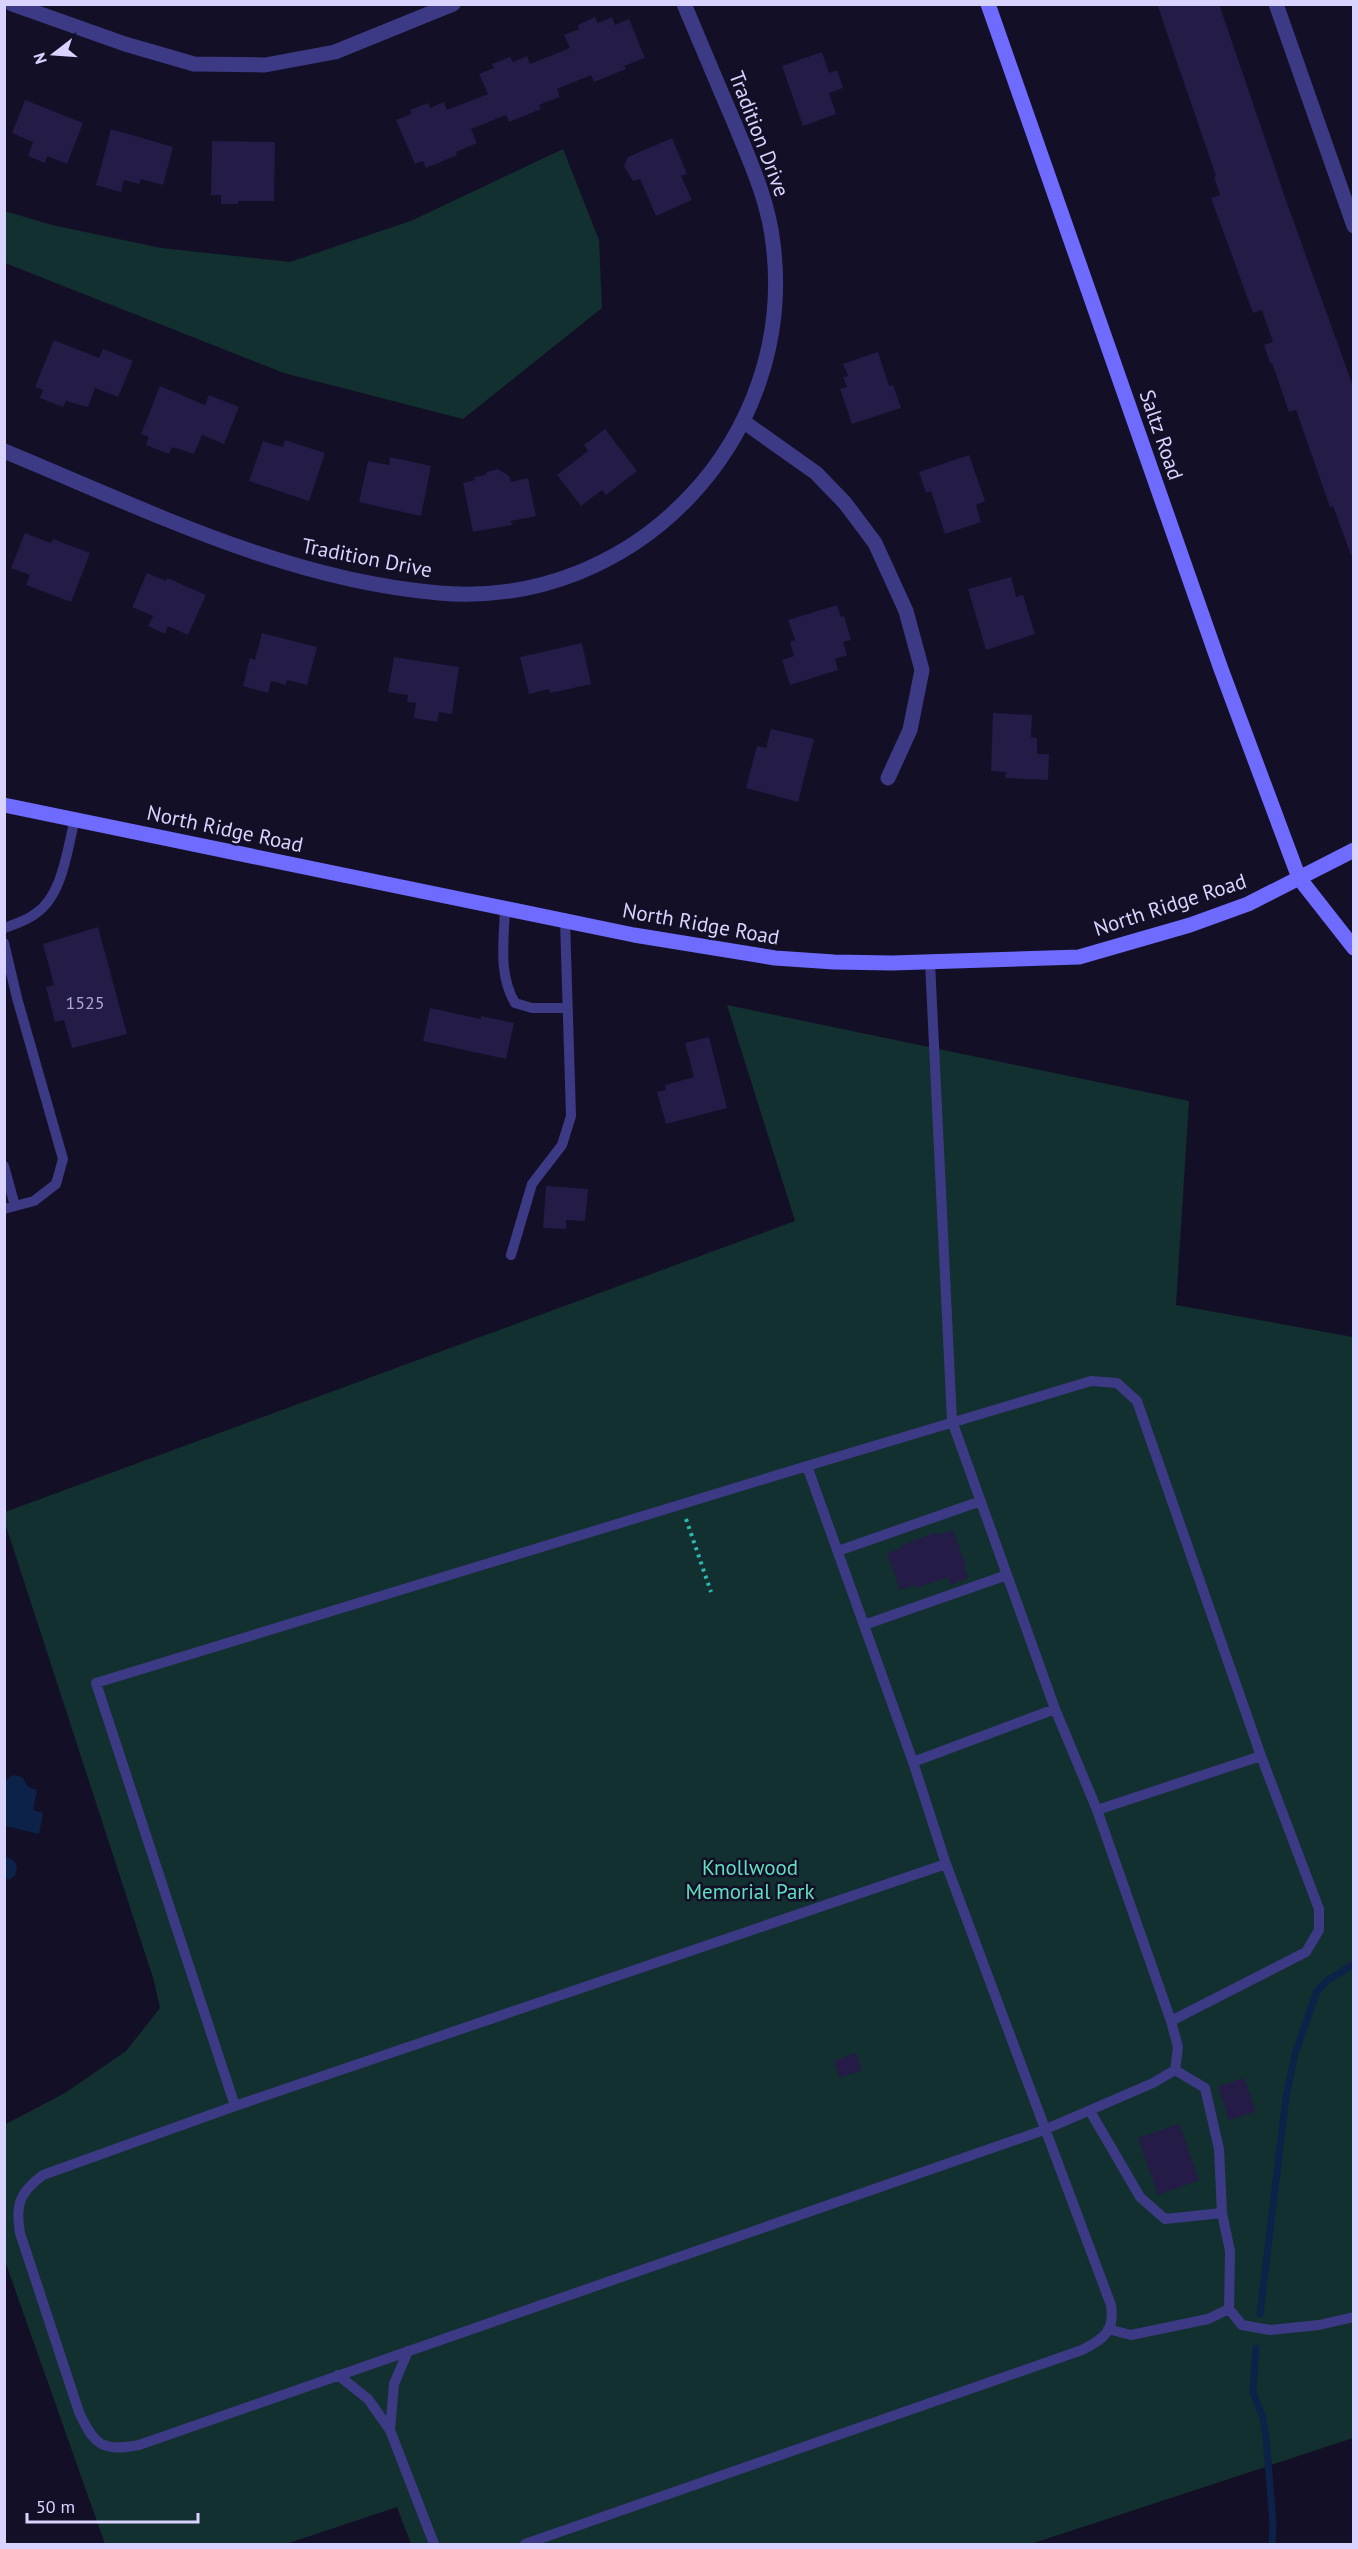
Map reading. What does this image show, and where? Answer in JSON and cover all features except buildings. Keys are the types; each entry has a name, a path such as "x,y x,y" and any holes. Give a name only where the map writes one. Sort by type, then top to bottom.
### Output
{"street":[{"path":"12,4 125,44 194,64 265,65 335,52 453,4"},
{"name":"Tradition Drive","path":"4,451 247,551 307,570 387,588 442,594 484,593 545,583 567,577 613,556 638,540 662,523 706,479 744,422 766,360 774,300 773,240 758,180 684,4"},
{"name":"Saltz Road","path":"988,4 1221,669 1299,878"},
{"path":"1276,4 1353,226"},
{"path":"744,422 816,473 845,503 875,543 906,610 922,670 910,730 888,778"},
{"name":"North Ridge Road","path":"4,806 634,935 774,958 846,963 1079,957 1190,925 1248,904 1353,850"},
{"path":"1299,878 1353,948"}],"lane":[{"path":"4,927 36,914 46,904 57,886 75,819"},
{"path":"505,908 503,966 507,988 516,1003 532,1008 567,1008"},
{"path":"511,1256 532,1184 562,1145 571,1116 565,920"},
{"path":"4,943 20,1009 63,1160 56,1184 34,1201 10,1208 4,1166"},
{"path":"930,962 952,1421 1055,1709 1097,1810 1171,2021 1178,2047 1175,2070"},
{"path":"235,2106 96,1683 952,1421 1090,1381 1117,1383 1137,1401 1261,1756 1319,1909 1319,1930 1306,1952 1171,2021"},
{"path":"525,2544 1082,2350 1103,2339 1113,2319 1111,2305 946,1864 913,1762 807,1466"},
{"path":"838,1551 981,1501"},
{"path":"864,1625 1007,1575"},
{"path":"913,1762 1055,1709"},
{"path":"1097,1810 1261,1756"},
{"path":"946,1864 235,2106 43,2175 25,2189 17,2217 20,2233 79,2412 93,2440 105,2447 120,2449 139,2445 1044,2130 1153,2083 1175,2070"},
{"path":"1175,2070 1205,2088 1219,2148 1222,2213 1230,2251 1229,2309 1242,2325 1270,2330 1319,2325 1353,2317"},
{"path":"1090,2110 1140,2197 1165,2219 1222,2213"},
{"path":"1108,2329 1131,2335 1208,2319 1229,2309"},
{"path":"390,2430 394,2384 408,2351"},
{"path":"338,2375 368,2399 390,2430 434,2544"}],"path":[{"path":"681,1504 711,1592"}],"green space":[{"path":"563,149 599,240 602,308 463,419 284,373 5,263 5,211 52,225 161,248 290,262 413,220"},
{"name":"Knollwood Memorial Park","path":"727,1005 1189,1101 1176,1305 1353,1337 1353,2438 1031,2544 411,2544 397,2507 286,2544 105,2544 5,2261 4,2125 65,2093 126,2051 160,2008 154,1981 5,1523 5,1512 795,1221"}],"water":[{"path":"12,1775 22,1777 28,1787 37,1790 33,1810 43,1813 39,1834 5,1826 5,1781"},
{"path":"5,1856 13,1860 17,1866 15,1876 10,1879 5,1879"}],"waterway":[{"path":"1260,2314 1286,2097 1295,2054 1317,1991 1328,1980 1354,1964"},
{"path":"1256,2348 1253,2392 1263,2418 1266,2437 1273,2523 1272,2544"}]}
